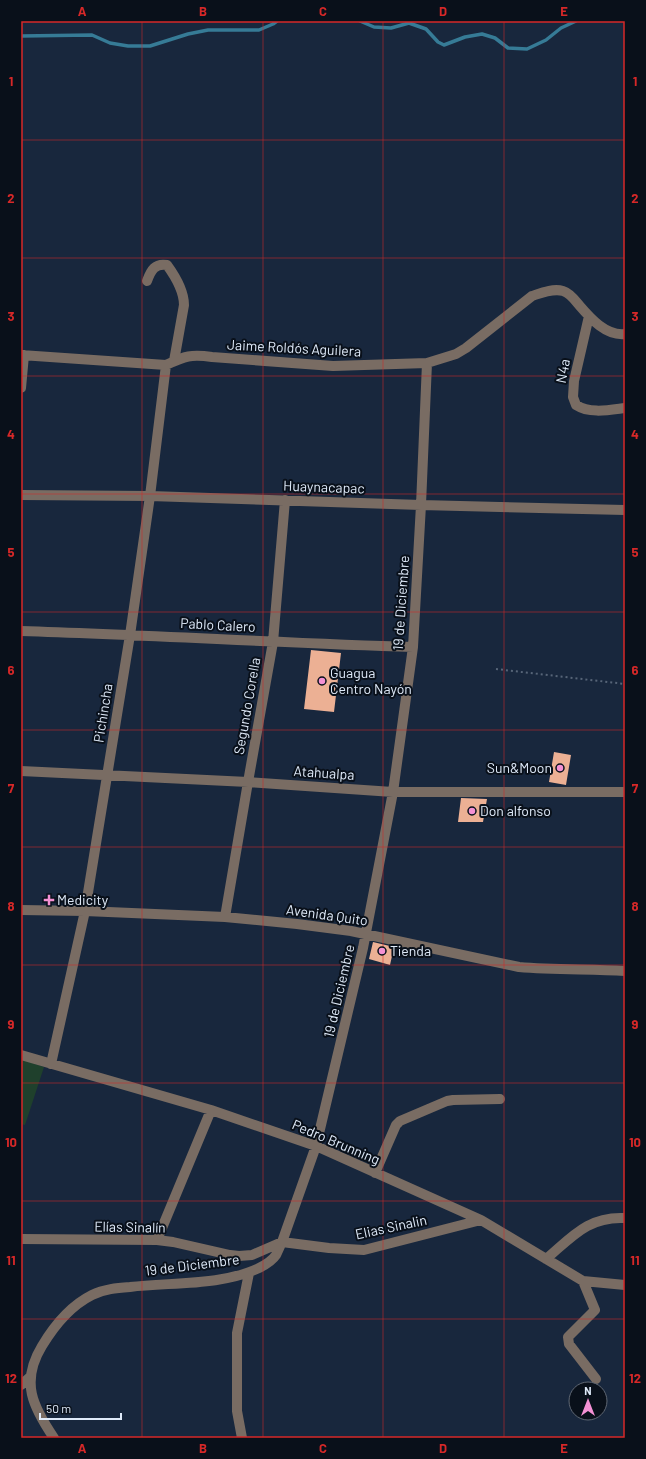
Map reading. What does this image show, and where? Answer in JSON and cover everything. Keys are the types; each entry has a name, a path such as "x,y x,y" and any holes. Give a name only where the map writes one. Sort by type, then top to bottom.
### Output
{"street":[{"name":"Pichincha","path":"52,1064 85,911 130,634 170,363 184,305 184,298 172,271 167,265 161,264 154,267 150,272 147,281"},
{"name":"Jaime Roldós Aguilera","path":"23,355 170,363 182,357 198,355 212,358 333,366 427,363 456,354 466,348 532,296 544,292 563,291 572,297 589,316 608,332 625,334"},
{"name":"N4a","path":"589,316 574,381 573,397 576,405 587,410 625,408"},
{"path":"21,388 23,355"},
{"name":"19 de Diciembre","path":"54,1438 32,1401 30,1388 30,1377 35,1357 52,1330 81,1301 92,1295 110,1289 221,1279 249,1273 270,1261 276,1256 282,1242 316,1146 358,973 393,792 413,647 427,363"},
{"name":"Huaynacapac","path":"21,495 150,496 625,510"},
{"name":"Segundo Corella","path":"226,917 273,642 285,500"},
{"name":"Pablo Calero","path":"21,631 130,634 273,642 413,647"},
{"name":"Atahualpa","path":"21,771 248,782 393,792 625,792"},
{"name":"Avenida Quito","path":"21,910 226,917 336,928 519,967 625,971"},
{"name":"Pedro Brunning","path":"21,1055 211,1110 316,1146 481,1220 583,1281 625,1285"},
{"path":"375,1173 396,1125 400,1121 447,1101 500,1099"},
{"path":"157,1240 211,1110"},
{"path":"546,1259 584,1226 601,1219 625,1218"},
{"name":"Elias Sinalin","path":"282,1242 359,1250 481,1220"},
{"name":"Elías Sinalín","path":"21,1239 157,1240 239,1256 252,1255 282,1242"},
{"path":"242,1438 237,1411 237,1333 249,1273"},
{"path":"583,1281 595,1310 568,1337 568,1341 596,1379"},
{"path":"21,1385 30,1377"}],"path":[{"path":"496,669 625,684"}],"green space":[{"path":"21,1059 44,1067 25,1125 21,1124"}],"building":[{"name":"Guagua Centro Nayón","path":"311,650 341,653 334,712 304,709"},
{"name":"Sun&Moon","path":"554,752 571,755 566,785 549,782"},
{"name":"Don alfonso","path":"461,798 487,799 483,822 458,822"},
{"name":"Tienda","path":"373,942 394,947 390,965 369,959"}],"waterway":[{"path":"21,36 92,35 110,43 128,46 150,46 188,34 208,30 259,30 277,21"},
{"path":"360,21 374,27 391,28 409,23 426,29 438,42 444,45 465,37 482,34 495,38 508,48 527,49 546,40 561,28 576,21"}],"place":[{"name":"Guagua Centro Nayón","path":"322,681"},
{"name":"Sun&Moon","path":"560,768"},
{"name":"Don alfonso","path":"472,811"},
{"name":"Medicity","path":"49,900"},
{"name":"Tienda","path":"382,951"}]}
